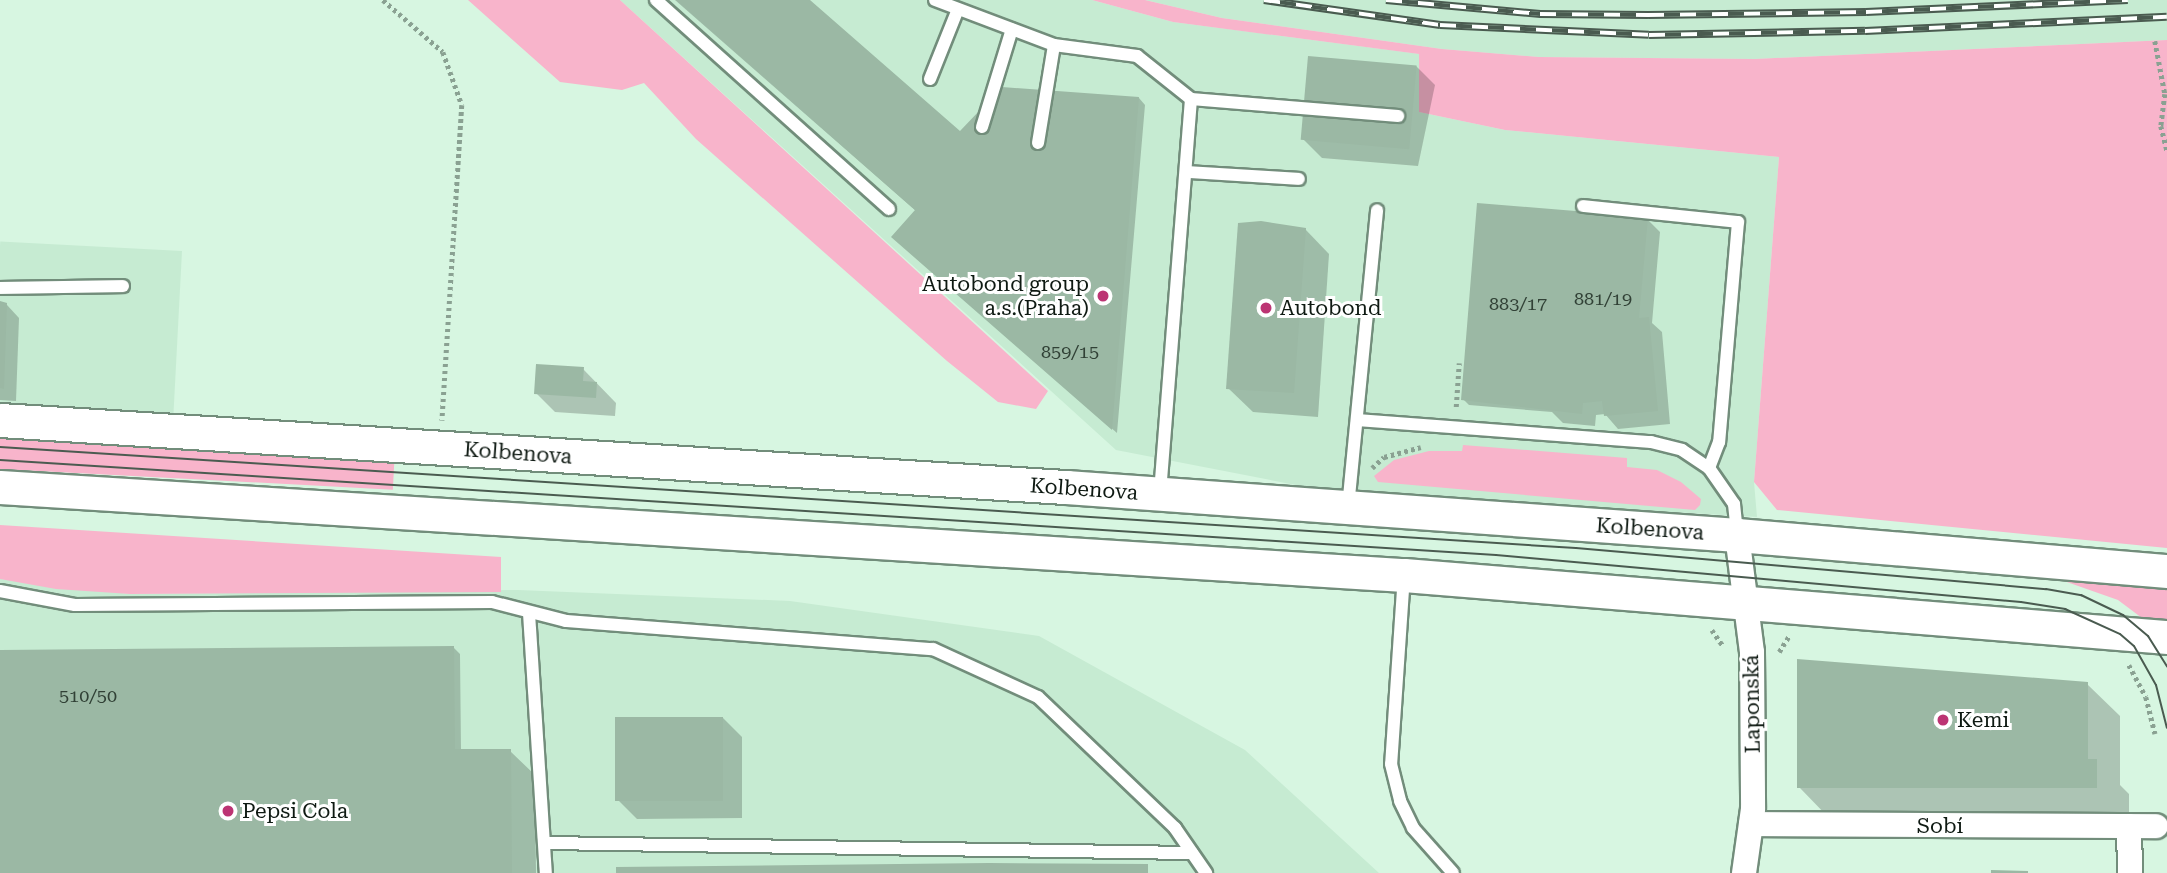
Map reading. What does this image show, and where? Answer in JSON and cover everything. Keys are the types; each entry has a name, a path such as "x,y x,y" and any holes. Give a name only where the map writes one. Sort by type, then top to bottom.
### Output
{"main road":[{"name":"Kolbenova","path":"0,420 1066,487 1737,535 2167,571"},
{"path":"0,486 1404,575 2167,637"}],"street":[{"name":"Laponská","path":"1737,535 1752,652 1751,824 1744,873"},
{"name":"Sobí","path":"1751,824 2156,826"},
{"path":"2129,826 2130,873"}],"lane":[{"path":"656,0 889,209"},
{"path":"935,0 1054,45 1137,56 1191,99 1398,116"},
{"path":"930,79 958,9"},
{"path":"982,127 1012,29"},
{"path":"1038,143 1054,45"},
{"path":"1160,494 1188,172 1191,99"},
{"path":"1188,172 1299,179"},
{"path":"1583,206 1738,222 1719,442 1709,468"},
{"path":"1348,507 1377,210"},
{"path":"0,288 123,286"},
{"path":"1357,420 1651,442 1682,450 1709,468 1734,504 1737,535"},
{"path":"1404,575 1391,764 1400,801 1413,828 1452,873"},
{"path":"0,591 75,604 492,602 566,621 933,649 1038,697 1175,828 1206,873"},
{"path":"529,613 546,873"},
{"path":"546,843 1192,853"}],"path":[{"path":"383,0 443,52 461,105 440,448"},
{"path":"2155,41 2165,94 2161,126 2167,150"},
{"path":"2123,661 2136,674 2146,697 2155,734"}],"shaded area":[{"path":"468,0 620,0 1048,391 1036,409 998,402 947,361 696,139 644,83 622,90 560,82"},
{"path":"620,0 1092,0 1173,22 1420,54 1419,112 1505,130 1779,157 1754,482 1757,517 1332,492 1116,450"},
{"path":"1092,0 1145,0 1222,18 1442,49 1539,57 1755,59 2167,40 2167,548 1777,510 1754,482 1779,157 1505,130 1419,112 1419,54 1173,22"},
{"path":"1145,0 2167,0 2167,40 1755,59 1539,57 1442,49 1222,18"},
{"path":"0,241 182,251 173,419 0,410"},
{"path":"0,438 394,459 393,490 0,469"},
{"path":"1463,445 1627,458 1627,467 1657,470 1681,482 1701,499 1700,505 1695,510 1378,482 1374,476 1394,460 1429,451 1462,451"},
{"path":"0,525 501,557 501,592 130,594 56,589 0,579"},
{"path":"0,579 130,594 518,590 790,601 1039,636 1245,750 1379,873 0,873"},
{"path":"2064,581 2167,590 2167,623 2146,621 2118,600"}],"building":[{"path":"676,0 810,0 960,131 1002,87 1139,97 1112,430 891,237 915,210"},
{"path":"1308,56 1417,65 1409,149 1301,140"},
{"path":"1477,203 1648,217 1639,318 1649,317 1658,411 1604,416 1602,401 1583,403 1582,414 1461,400"},
{"name":"Autobond","path":"1261,221 1306,228 1294,393 1226,389 1238,223"},
{"path":"0,301 7,303 4,389 0,388"},
{"path":"536,364 584,367 583,381 597,382 596,398 534,394"},
{"name":"Pepsi Cola","path":"454,646 455,749 511,749 512,873 0,873 0,650"},
{"name":"Kemi","path":"1797,659 2088,682 2088,759 2097,759 2097,788 1797,788"},
{"path":"615,717 723,717 723,801 615,801"},
{"path":"1148,864 1148,873 616,873 616,867"},
{"path":"1991,870 2028,871 2028,873 1991,873"}],"tram line":[{"path":"0,447 1576,548 2046,589 2081,595 2123,615 2148,636 2167,666"},
{"path":"0,460 1496,555 2021,602 2065,609 2120,634 2134,646 2156,685 2167,728"}],"railway":[{"path":"1264,0 1440,25 1649,35 1865,31 2167,17"},
{"path":"1386,0 1540,14 1648,15 1866,12 2128,0"}],"place":[{"name":"Autobond group a.s.(Praha)","path":"1103,296"},
{"name":"Autobond","path":"1266,308"},
{"name":"Kemi","path":"1943,720"},
{"name":"Pepsi Cola","path":"228,811"}]}
